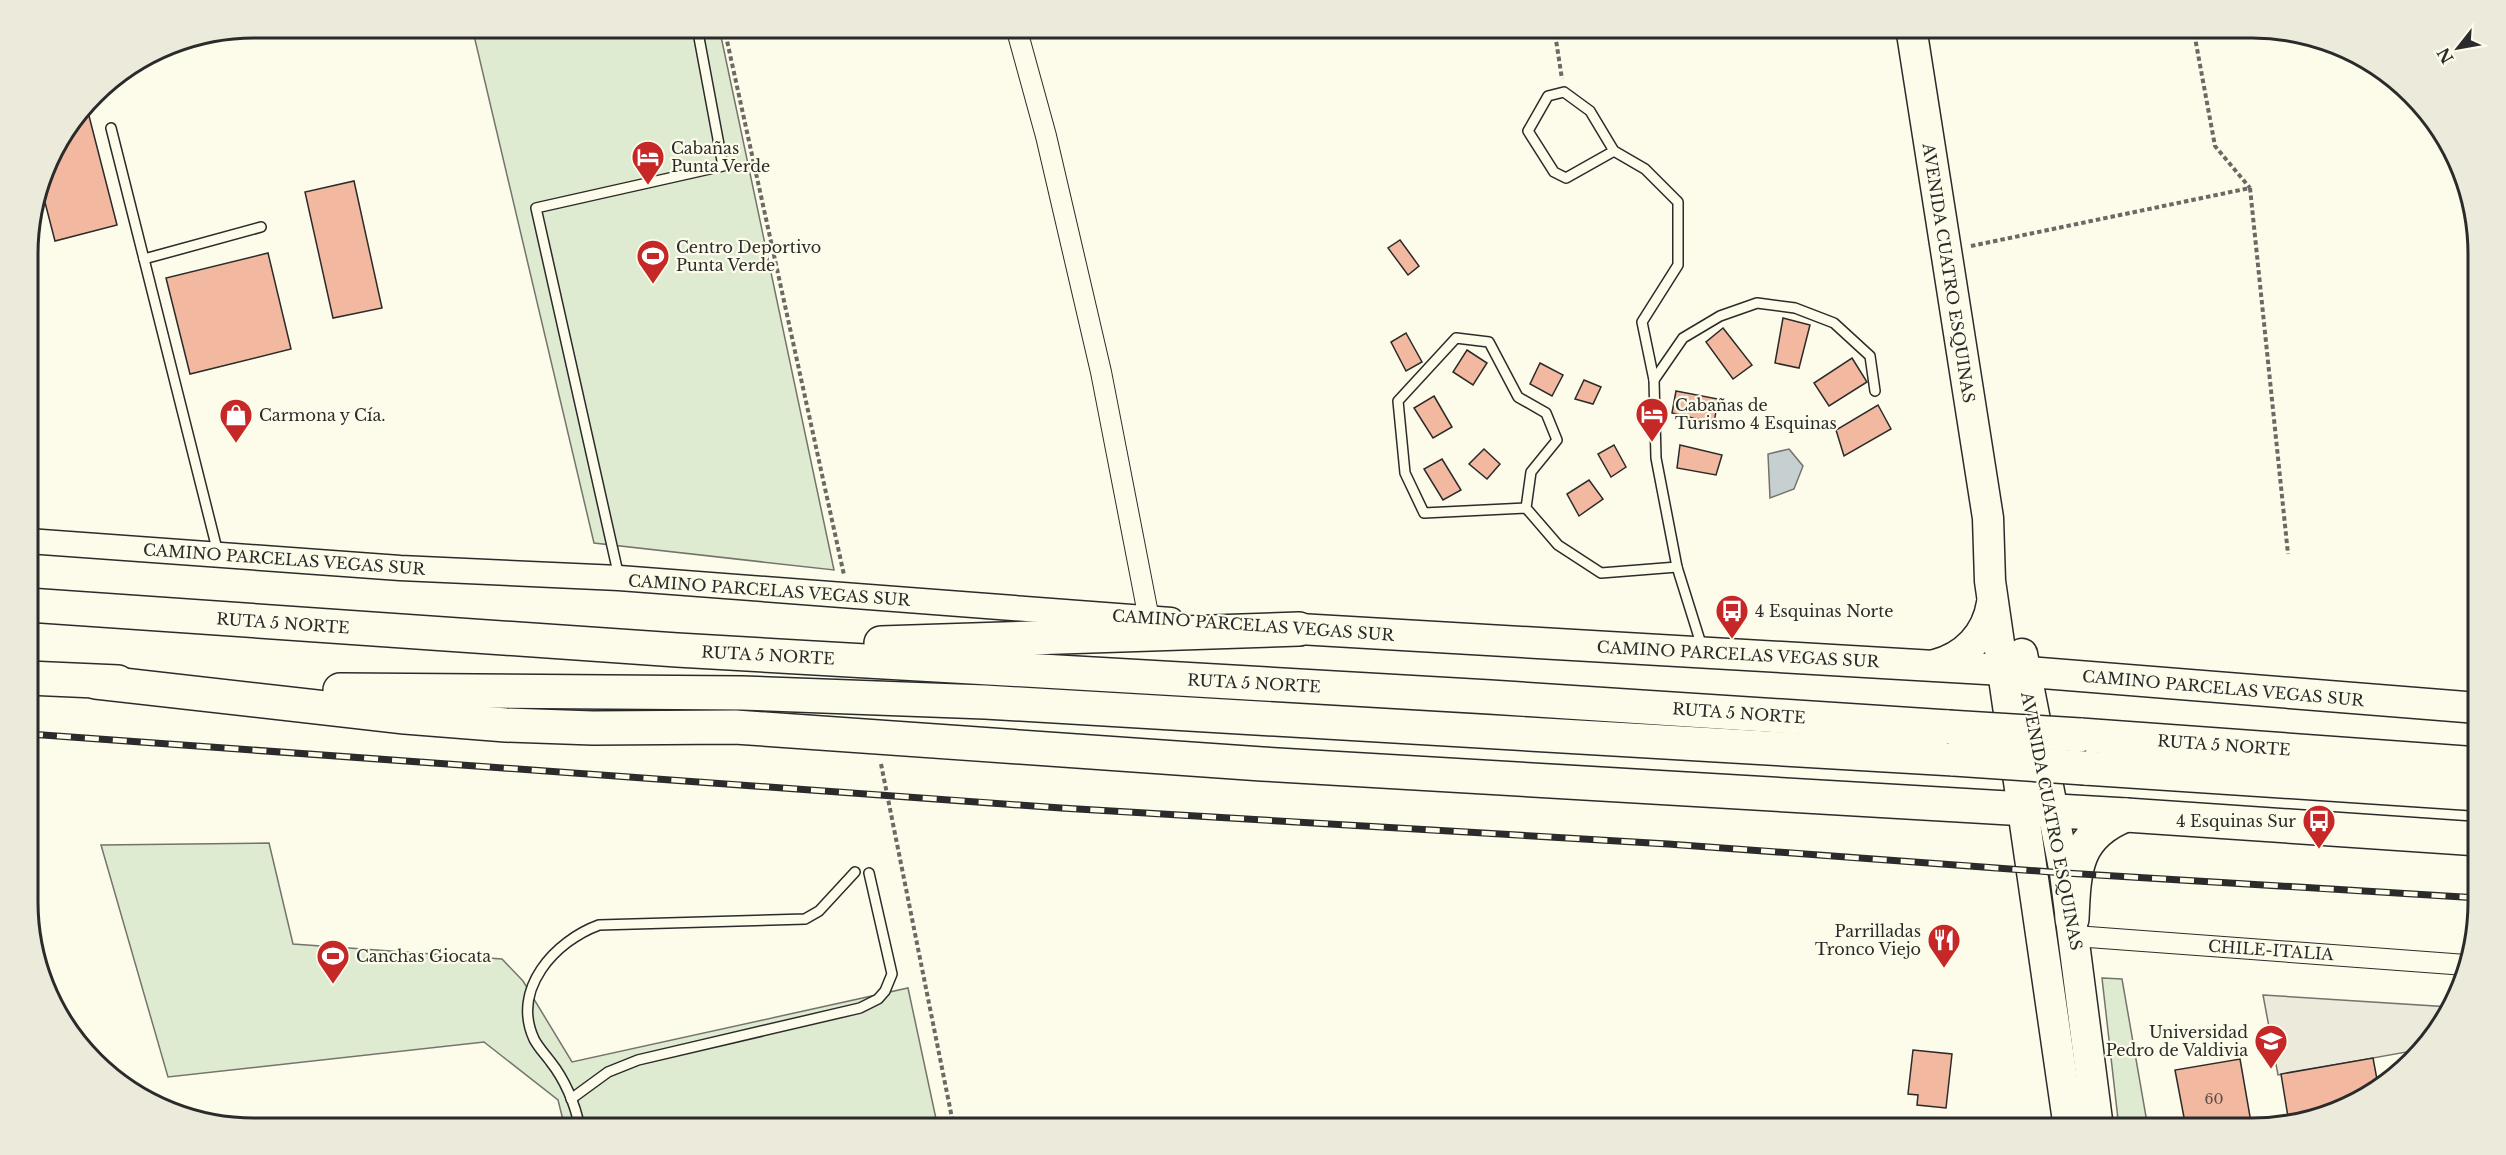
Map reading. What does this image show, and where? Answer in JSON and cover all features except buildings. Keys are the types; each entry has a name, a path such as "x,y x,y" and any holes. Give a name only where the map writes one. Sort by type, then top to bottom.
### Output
{"highway":[{"name":"RUTA 5 NORTE","path":"38,606 677,650 1490,697 2080,735 2468,763"},
{"path":"677,650 1299,629"},
{"name":"RUTA 5 NORTE","path":"38,679 362,691 742,693 985,702 1954,759 2468,793"},
{"path":"96,682 405,717 506,725 593,728 735,727 1262,764 2126,815 2468,838"},
{"path":"2074,928 2075,873 2087,843 2100,828 2126,815"}],"main road":[{"name":"AVENIDA CUATRO ESQUINAS","path":"1913,38 1988,518 1988,562 1992,600 2014,671 2038,810 2074,928 2097,1118"},
{"name":"AVENIDA CUATRO ESQUINAS","path":"1988,518 2001,556 2018,630 2014,671"},
{"path":"1933,665 1947,662 1972,646 1986,624 1992,600"},
{"name":"CAMINO PARCELAS VEGAS SUR","path":"1299,629 1933,665 2468,707"},
{"path":"2018,630 2040,659 2073,676"},
{"name":"AVENIDA CUATRO ESQUINAS","path":"2038,810 2033,875 2068,1118"},
{"path":"2033,875 2038,883 2050,933 2064,938 2074,928"}],"street":[{"path":"1019,38 1046,136 1101,372 1149,619"},
{"name":"CAMINO PARCELAS VEGAS SUR","path":"38,542 219,556 620,579 1299,629"},
{"name":"CHILE-ITALIA","path":"2074,928 2459,963"}],"lane":[{"path":"620,579 536,208 723,166 699,38"},
{"path":"1614,151 1566,178 1554,172 1528,131 1548,96 1564,92 1590,111 1614,151 1645,170 1678,202 1678,265 1642,322 1654,380 1656,458 1677,567 1704,652"},
{"path":"111,128 219,556"},
{"path":"144,259 261,227"},
{"path":"1654,380 1683,338 1720,316 1757,303 1795,308 1834,322 1870,356 1875,391"},
{"path":"1526,508 1424,513 1405,473 1398,400 1456,338 1489,342 1518,397 1546,413 1557,440 1531,472 1526,508 1558,545 1601,573 1677,567"},
{"path":"577,1118 562,1079 534,1040 528,1017 530,992 541,969 557,948 570,938 599,925 805,919 819,911 855,872"},
{"path":"571,1099 608,1072 638,1060 860,1008 878,999 885,991 892,974 869,873"}],"path":[{"path":"726,38 849,596"},
{"path":"1556,38 1564,92"},
{"path":"2195,38 2215,146 2250,188 2288,554"},
{"path":"1947,251 2250,188"},
{"path":"876,736 952,1118"}],"green space":[{"name":"Centro Deportivo Punta Verde","path":"475,38 721,38 834,570 594,543"},
{"name":"Canchas Giocata","path":"269,843 293,944 502,959 523,981 572,1062 908,988 936,1118 562,1118 558,1100 484,1042 168,1077 101,845"},
{"path":"2102,978 2122,979 2146,1118 2118,1118"}],"shaded area":[{"path":"1789,449 1803,466 1794,489 1770,498 1768,454"},
{"name":"Universidad Pedro de Valdivia","path":"2263,995 2442,1006 2424,1033 2406,1053 2278,1075"}],"railway":[{"path":"38,735 1061,808 1668,844 2065,873 2468,897"}],"place":[{"name":"Cabañas Punta Verde","path":"648,186"},
{"name":"Centro Deportivo Punta Verde","path":"653,285"},
{"name":"Cabañas de Turismo 4 Esquinas","path":"1652,443"},
{"name":"Carmona y Cía.","path":"236,444"},
{"name":"4 Esquinas Norte","path":"1732,640"},
{"name":"4 Esquinas Sur","path":"2319,850"},
{"name":"Parrilladas Tronco Viejo","path":"1944,969"},
{"name":"Canchas Giocata","path":"333,985"},
{"name":"Universidad Pedro de Valdivia","path":"2271,1070"}]}
